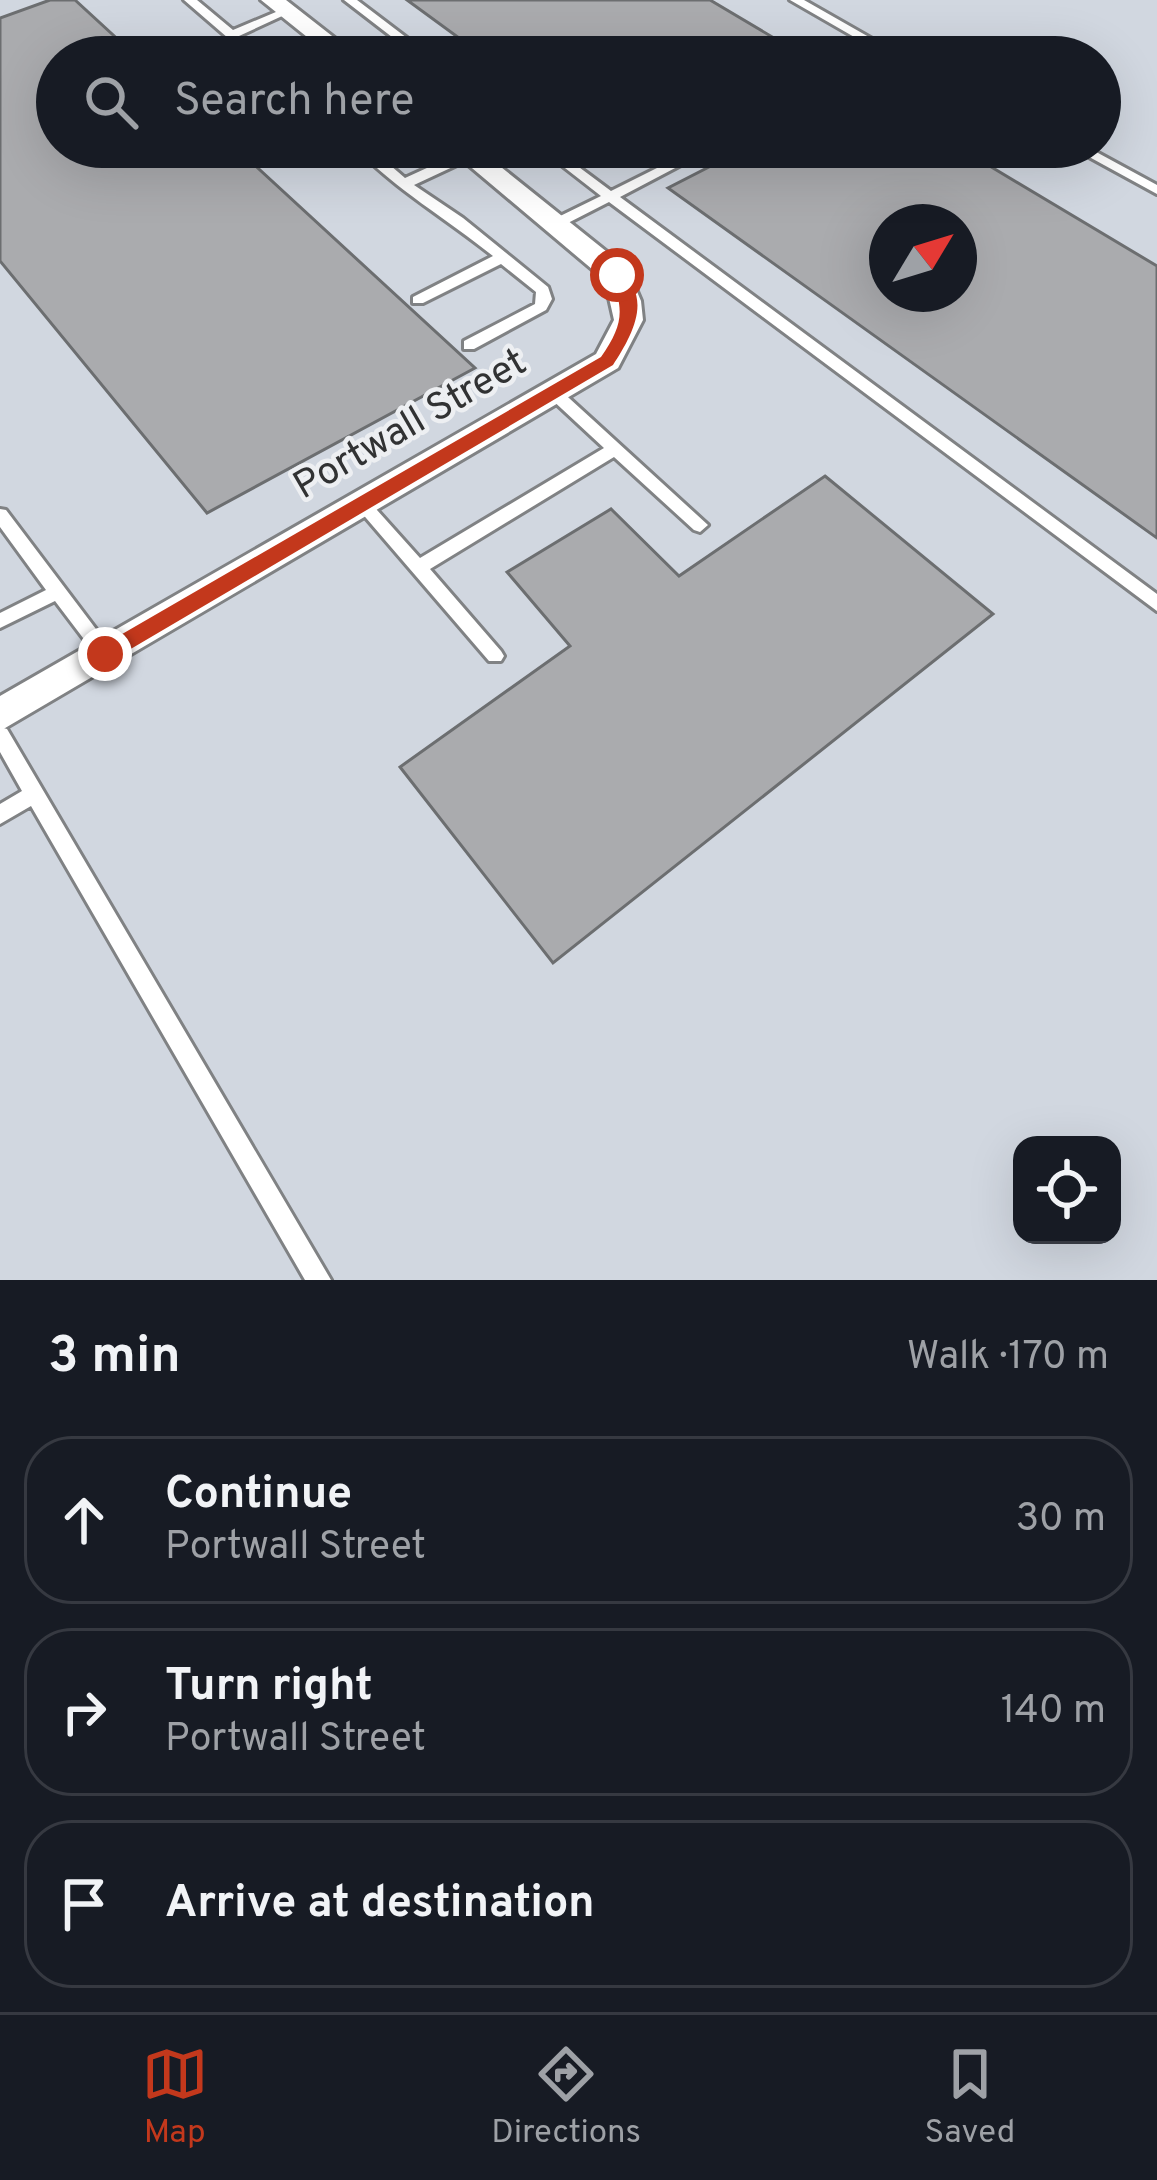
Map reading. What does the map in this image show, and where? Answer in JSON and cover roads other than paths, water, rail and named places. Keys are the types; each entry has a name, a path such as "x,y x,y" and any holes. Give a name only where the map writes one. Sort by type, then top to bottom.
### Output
{"street":[{"path":"279,6 321,36"},
{"name":"Portwall Street","path":"0,715 607,361 628,329 630,303 617,275 486,168"}],"lane":[{"path":"190,0 232,35 279,6"},
{"path":"350,0 397,36"},
{"path":"796,0 858,36"},
{"path":"385,168 543,290 541,307 469,345"},
{"path":"404,184 434,168"},
{"path":"572,168 1157,604"},
{"path":"556,224 667,168"},
{"path":"1116,168 1157,190"},
{"path":"418,300 503,257"},
{"path":"553,392 700,525"},
{"path":"418,568 615,449"},
{"path":"362,504 495,656"},
{"path":"0,515 105,654"},
{"path":"0,621 58,592"},
{"path":"0,735 320,1280"},
{"path":"0,815 34,794"}]}
